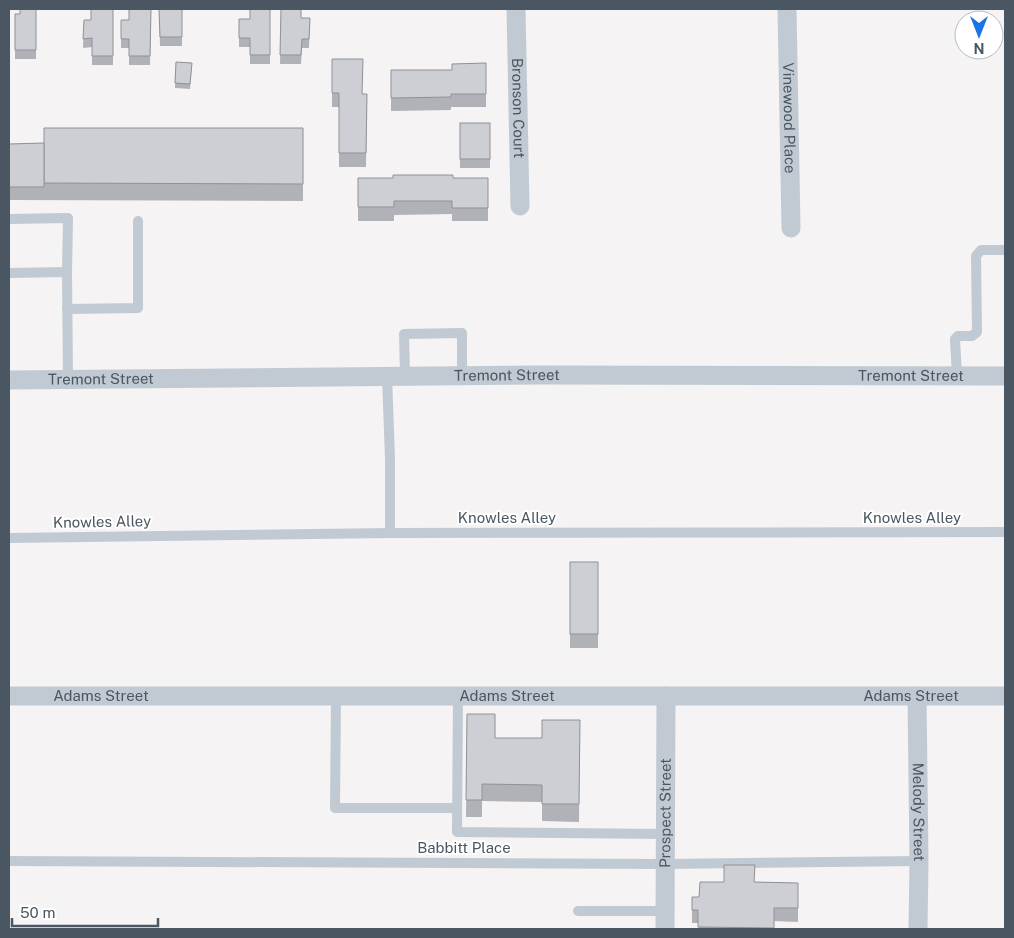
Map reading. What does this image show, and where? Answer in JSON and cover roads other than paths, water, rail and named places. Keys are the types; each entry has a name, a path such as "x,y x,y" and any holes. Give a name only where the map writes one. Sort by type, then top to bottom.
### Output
{"street":[{"name":"Bronson Court","path":"516,9 520,206"},
{"name":"Vinewood Place","path":"787,9 791,228"},
{"name":"Tremont Street","path":"9,380 396,376 1005,376"},
{"name":"Adams Street","path":"9,696 1005,696"},
{"name":"Prospect Street","path":"665,920 666,696"},
{"name":"Melody Street","path":"917,696 918,929"}],"lane":[{"path":"9,219 68,218 68,378"},
{"path":"67,309 138,308 138,221"},
{"path":"957,376 955,340 958,336 972,336 977,332 976,256 981,250 1005,250"},
{"path":"9,273 67,272"},
{"path":"390,533 390,459 396,376 404,334 462,333 462,376"},
{"name":"Knowles Alley","path":"9,538 390,533 1005,532"},
{"path":"336,696 335,808 457,808"},
{"path":"458,696 457,832 666,834"},
{"name":"Babbitt Place","path":"9,861 666,864 918,861"},
{"path":"578,911 665,920"}]}
